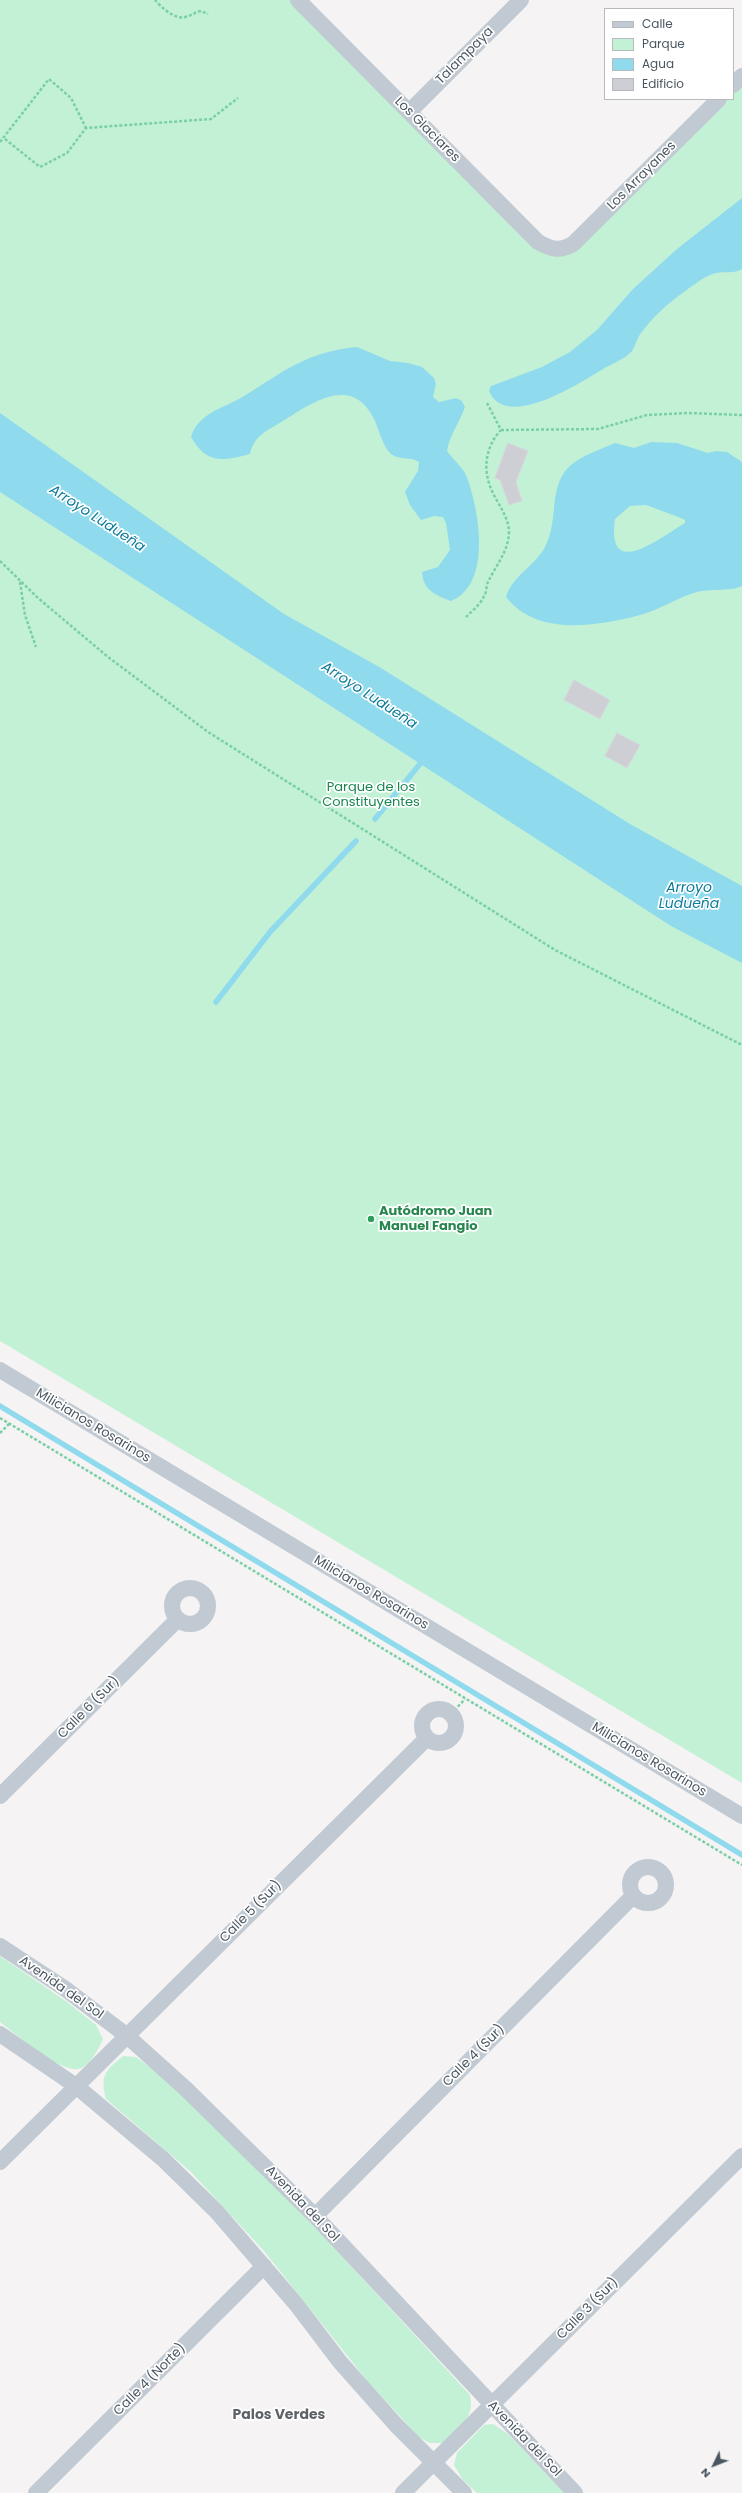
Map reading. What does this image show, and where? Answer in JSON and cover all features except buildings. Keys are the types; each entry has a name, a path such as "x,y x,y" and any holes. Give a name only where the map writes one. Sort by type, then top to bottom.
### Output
{"street":[{"name":"Los Glaciares","path":"298,0 538,242 551,249 562,250"},
{"name":"Talampaya","path":"409,112 521,0"},
{"path":"734,84 742,76"},
{"name":"Los Arrayanes","path":"562,250 573,244 584,234 718,100"},
{"name":"Milicianos Rosarinos","path":"0,1370 742,1816"},
{"name":"Calle 6 (Sur)","path":"0,1796 178,1619"},
{"path":"439,1708 451,1714 456,1726 451,1738 439,1743 427,1738 422,1726 426,1714 439,1708"},
{"name":"Calle 5 (Sur)","path":"0,2162 126,2035 427,1738"},
{"name":"Calle 4 (Sur)","path":"315,2216 632,1896"},
{"name":"Avenida del Sol","path":"0,1946 64,1988 126,2035 191,2094 315,2216 575,2493"},
{"path":"0,2034 76,2086 163,2159 217,2212 296,2304 340,2362 433,2463 464,2493"},
{"name":"Calle 3 (Sur)","path":"403,2493 742,2156"},
{"name":"Calle 4 (Norte)","path":"36,2493 264,2266"}],"path":[{"path":"155,0 161,7 176,16 184,18 201,11 208,14"},
{"path":"0,142 5,139 12,125 49,79 70,98 86,128"},
{"path":"5,139 40,167 67,153 86,128 211,119 238,98"},
{"path":"488,403 501,430"},
{"path":"466,617 484,596 487,583 506,550 509,531 505,513 493,494 486,472 487,451 494,438 501,430 598,429 647,415 687,413 742,416"},
{"path":"0,561 20,581 108,657 208,732 555,950 742,1044"},
{"path":"20,581 25,615 36,648"},
{"path":"0,1418 742,1865"},
{"path":"0,1433 9,1424"},
{"path":"451,1714 466,1699"}],"green space":[{"name":"Parque de los Constituyentes","path":"0,0 298,0 538,242 562,250 718,100 734,100 734,84 742,76 742,1783 0,1341"},
{"path":"0,1956 67,2002 96,2025 103,2039 94,2057 86,2065 78,2069 60,2065 49,2059 0,2022"},
{"path":"123,2056 136,2057 166,2079 234,2145 324,2237 470,2395 471,2403 468,2417 443,2443 430,2443 420,2438 369,2383 264,2251 191,2172 106,2099 104,2079 108,2070"},
{"path":"493,2424 508,2434 564,2493 477,2493 463,2480 454,2465 457,2453 484,2425"}],"water":[{"path":"742,198 742,269 712,274 695,284 655,316 645,327 633,350 629,354 560,393 543,401 526,406 510,407 498,402 489,391 491,386 542,367 570,352 597,330 633,289 677,249"},
{"path":"357,347 390,361 408,363 422,367 434,378 436,384 433,397 439,402 456,398 462,401 465,407 450,440 447,451 466,475 471,489 478,525 478,562 473,579 464,592 451,601 435,594 427,588 423,578 422,572 438,567 450,550 446,523 443,517 434,516 421,520 410,505 405,492 418,471 419,462 413,459 394,456 388,451 375,421 366,407 356,399 346,395 334,396 322,399 310,405 259,437 252,447 250,454 224,459 210,457 197,446 191,437 200,422 206,416 244,396 284,371 324,353"},
{"name":"Arroyo Ludueña","path":"0,413 284,614 381,668 630,824 742,886 742,963 671,926 0,492"},
{"path":"651,442 677,443 708,453 716,451 727,452 742,462 742,586 733,589 697,592 640,615 587,625 551,623 534,618 519,610 506,597 513,583 536,560 545,547 549,538 556,493 565,472 571,465 580,459 615,443 634,448","holes":["646,505 685,520 685,523 638,550 627,552 619,548 614,538 615,519 630,506"]}],"waterway":[{"path":"375,819 424,759"},
{"path":"216,1002 270,932 356,841"},
{"path":"0,1406 742,1855"}],"place":[{"name":"Autódromo Juan Manuel Fangio","path":"371,1219"}],"district":[{"name":"Palos Verdes","path":"279,2415"}]}
